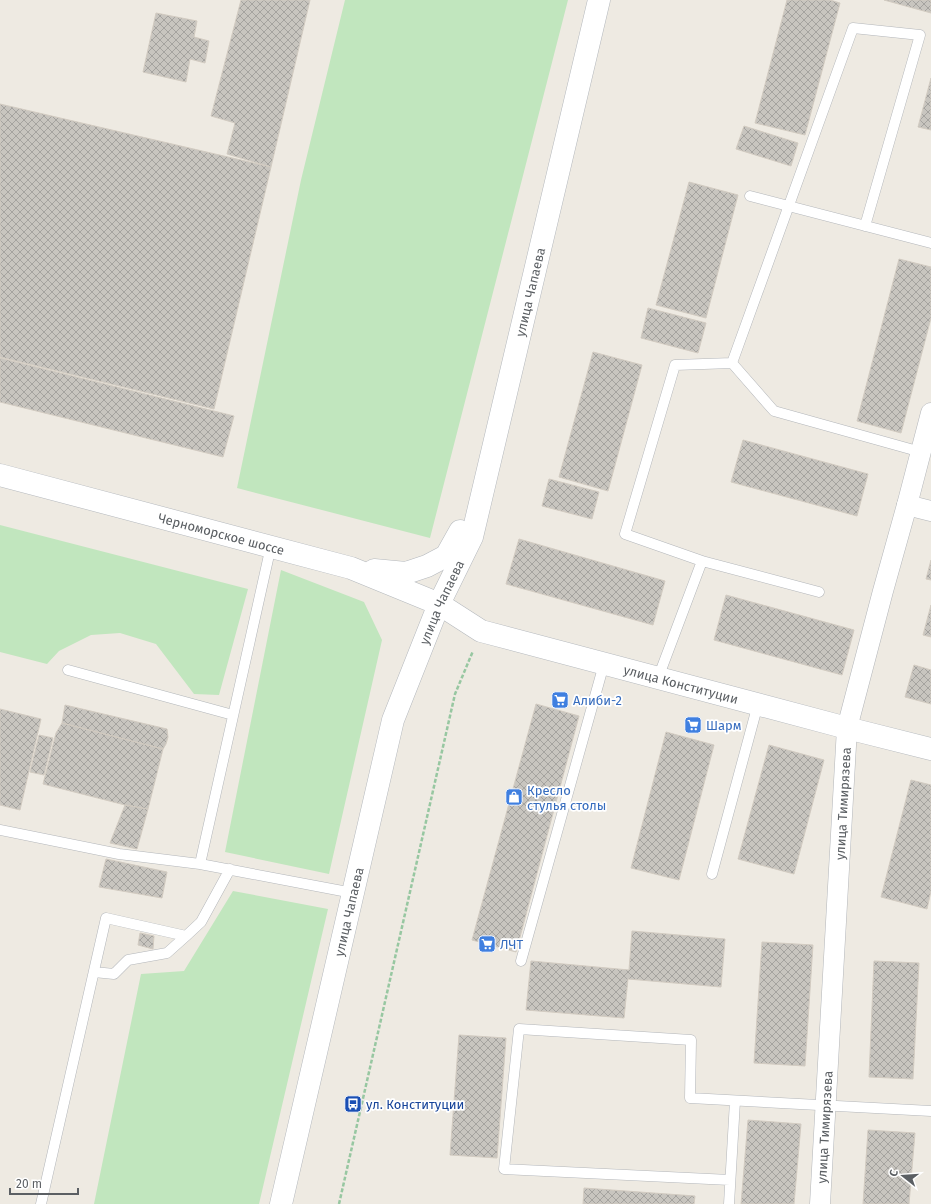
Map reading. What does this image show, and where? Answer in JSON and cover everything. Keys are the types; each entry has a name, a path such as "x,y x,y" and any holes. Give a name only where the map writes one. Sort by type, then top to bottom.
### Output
{"main road":[{"name":"улица Чапаева","path":"281,1204 392,720 439,604 472,537 599,0"},
{"path":"351,568 406,573 427,566 446,556 460,531 478,478 496,435"},
{"name":"Черноморское шоссе","path":"0,474 351,568 439,604"},
{"name":"улица Конституции","path":"439,604 481,631 931,749"}],"street":[{"name":"улица Тимирязева","path":"820,1204 847,728 931,413"},
{"path":"907,505 931,511"}],"lane":[{"path":"732,363 852,28 920,35 865,226"},
{"path":"750,196 931,243"},
{"path":"732,363 774,411 921,452"},
{"path":"732,363 675,365 625,534 702,561 818,592"},
{"path":"200,864 271,546"},
{"path":"658,678 702,561"},
{"path":"521,961 604,664"},
{"path":"68,670 233,715"},
{"path":"712,874 758,704"},
{"path":"0,830 119,854 200,864 353,892"},
{"path":"94,972 114,974 128,960 167,954 201,922 230,870"},
{"path":"41,1204 106,918 186,936"},
{"path":"730,1180 504,1169 519,1030 691,1040 690,1098 931,1111"},
{"path":"728,1204 734,1101"}],"path":[{"path":"339,1204 455,694 481,631"}],"green space":[{"path":"345,0 568,0 430,538 237,488 301,180"},
{"path":"0,525 248,589 219,695 194,694 156,644 120,633 91,635 59,651 47,664 0,652"},
{"path":"281,570 364,602 382,640 329,874 225,852"},
{"path":"233,891 328,909 259,1204 94,1204 141,974 184,971"}],"building":[{"path":"241,0 310,0 271,167 227,154 235,123 211,116"},
{"path":"787,0 830,0 840,3 805,135 755,123"},
{"path":"884,0 931,0 931,13"},
{"path":"156,13 197,21 194,37 209,41 205,63 190,59 186,82 143,72"},
{"path":"931,78 931,130 918,127"},
{"path":"0,104 271,167 214,409 0,357"},
{"path":"744,126 798,143 791,166 736,149"},
{"path":"689,182 738,195 706,318 656,305"},
{"path":"899,259 931,267 931,318 901,433 857,421"},
{"path":"648,308 706,323 698,353 641,338"},
{"path":"593,352 642,365 608,491 559,477"},
{"path":"0,358 234,416 223,457 0,402"},
{"path":"743,440 868,474 857,516 731,482"},
{"path":"549,479 599,492 592,519 542,506"},
{"path":"519,539 665,581 653,625 506,584"},
{"path":"931,560 931,580 926,579"},
{"path":"726,595 854,630 842,675 714,640"},
{"path":"931,605 931,637 923,635"},
{"path":"914,665 931,670 931,704 905,697"},
{"path":"536,704 579,716 516,952 472,940"},
{"path":"65,705 167,729 168,737 166,744 163,749 62,723"},
{"path":"0,709 41,719 20,810 0,805"},
{"path":"62,723 163,749 148,809 125,805 43,784 56,733"},
{"path":"666,732 714,745 679,880 631,868"},
{"path":"39,735 53,738 44,775 30,772"},
{"path":"769,745 824,760 794,874 738,859"},
{"path":"911,780 931,785 931,891 927,909 881,897"},
{"path":"125,805 148,809 137,849 110,843"},
{"path":"106,859 167,872 162,898 99,887"},
{"path":"632,931 725,939 721,987 628,979 624,1018 526,1010 531,961 629,970"},
{"path":"140,933 154,936 153,949 138,945"},
{"path":"762,942 813,945 805,1066 754,1063"},
{"path":"874,961 919,963 913,1079 869,1077"},
{"path":"459,1035 506,1038 497,1158 450,1155"},
{"path":"748,1120 801,1124 794,1204 741,1204"},
{"path":"868,1130 915,1133 909,1204 863,1204"},
{"path":"584,1188 695,1196 694,1204 583,1204"}],"place":[{"name":"Алиби-2","path":"560,700"},
{"name":"Шарм","path":"693,725"},
{"name":"Кресло стулья столы","path":"514,797"},
{"name":"ЛЧТ","path":"487,944"},
{"name":"ул. Конституции","path":"353,1104"}]}
